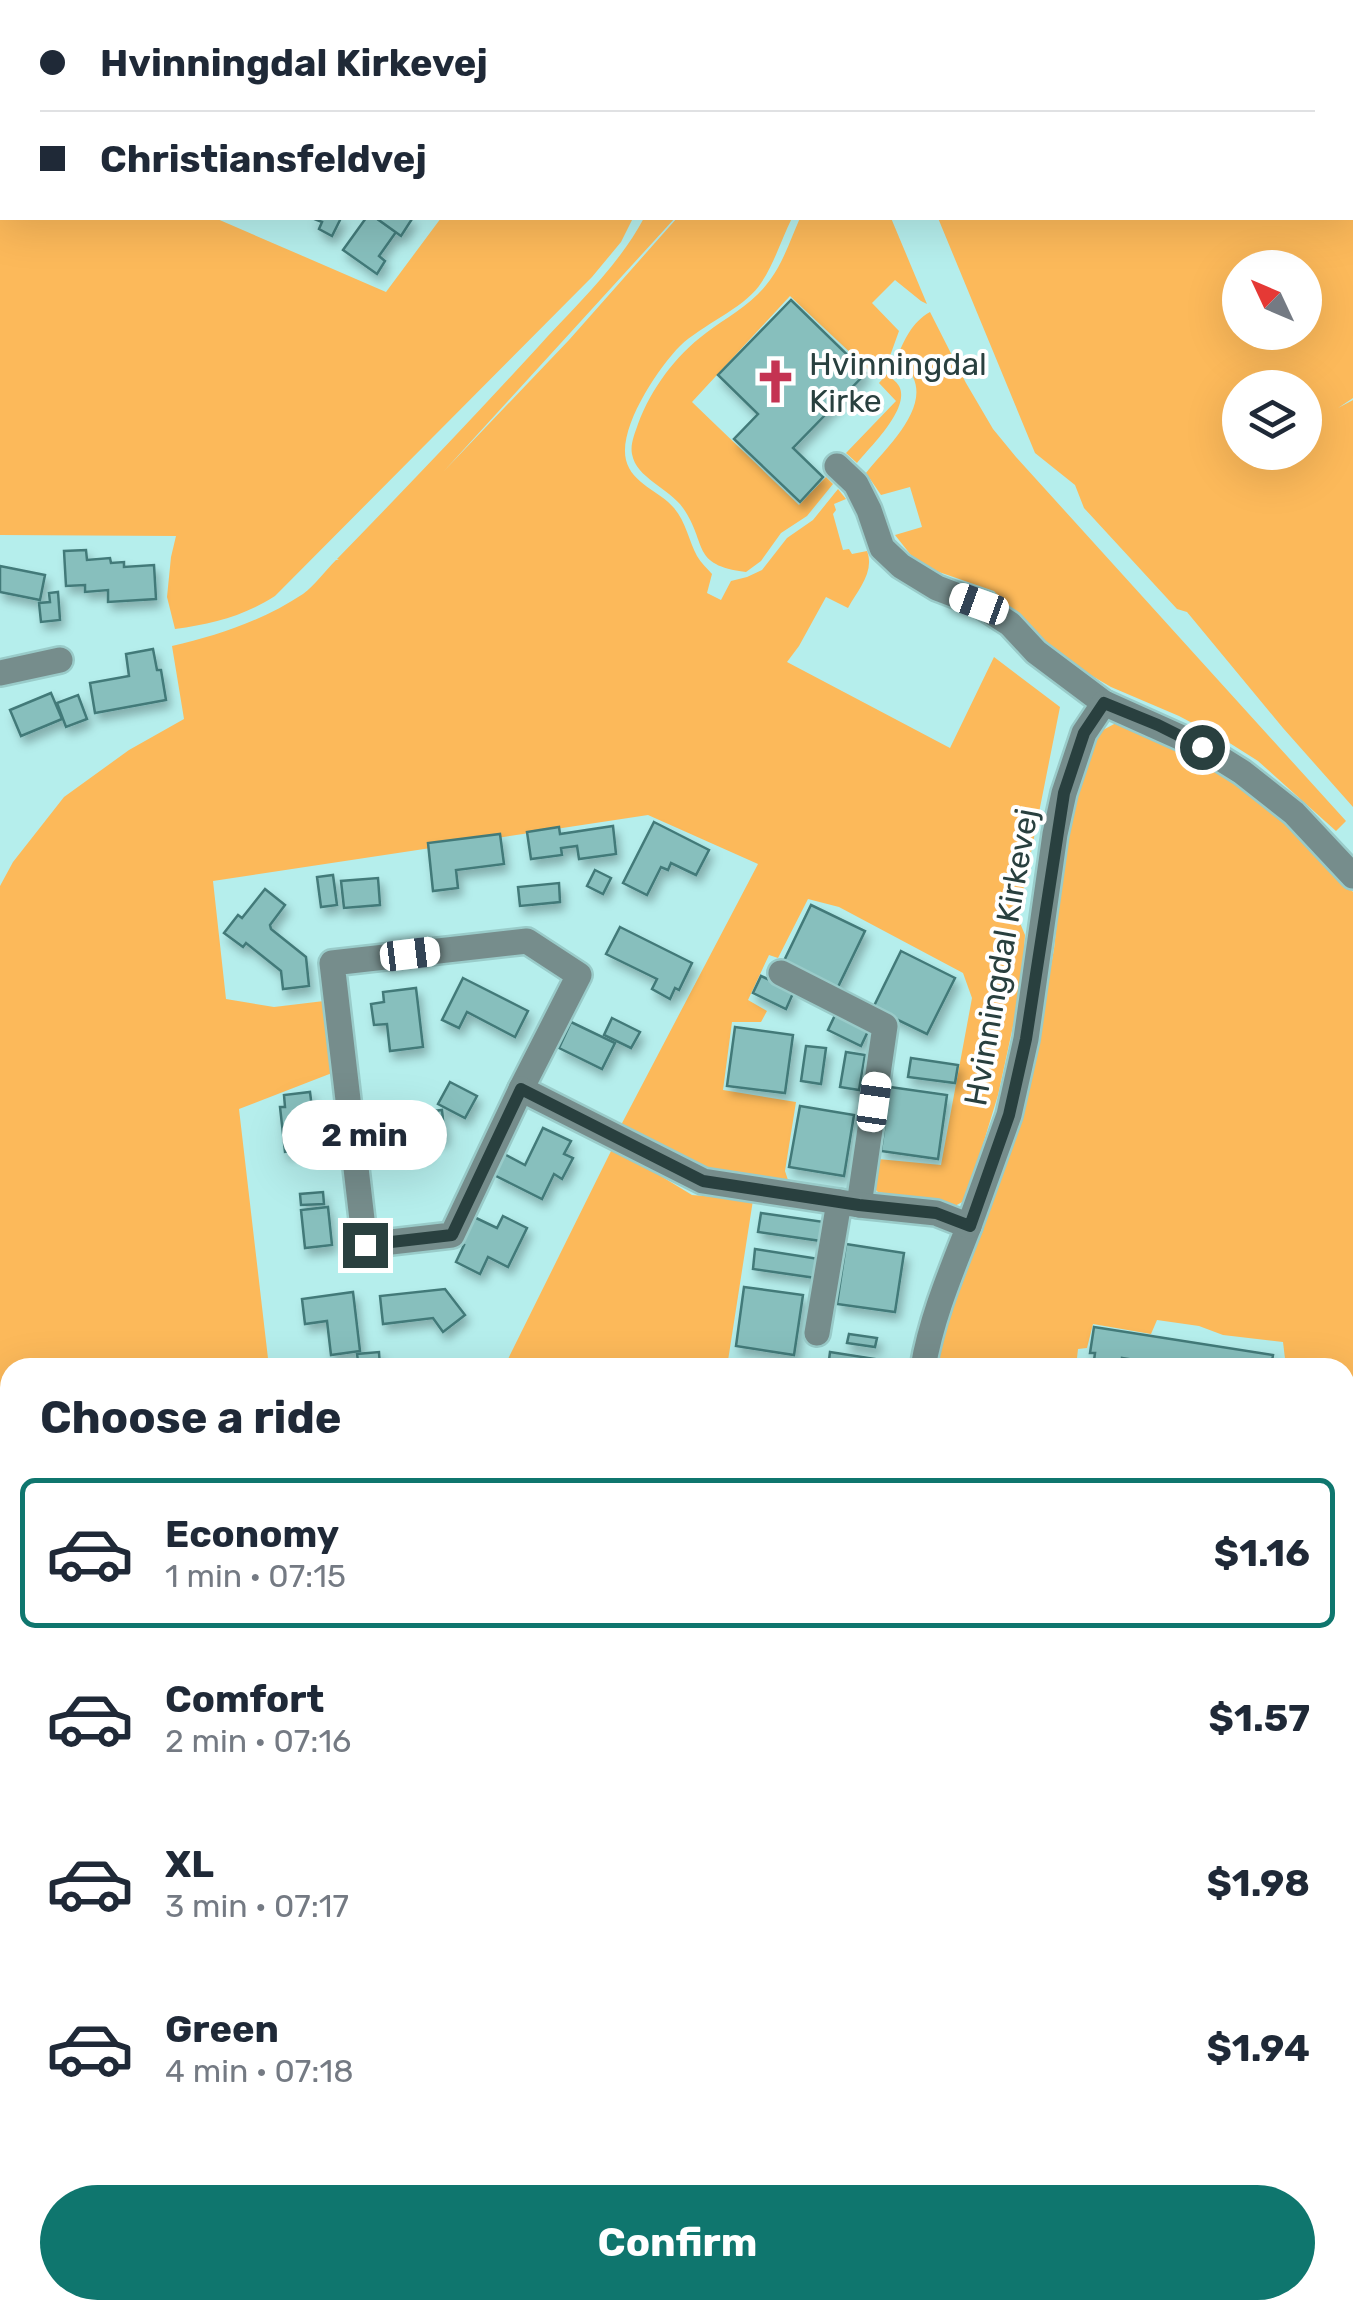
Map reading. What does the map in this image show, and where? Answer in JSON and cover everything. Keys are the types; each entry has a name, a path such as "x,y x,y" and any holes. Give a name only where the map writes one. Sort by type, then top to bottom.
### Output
{"street":[{"path":"837,466 856,484 882,548 901,566 937,588 979,604 1010,624 1036,652 1104,703 1158,725 1242,772 1294,813 1353,876"},
{"path":"0,673 60,660"},
{"name":"Hvinningdal Kirkevej","path":"924,1358 947,1283 1009,1115 1026,1039 1064,793 1084,733 1104,703"},
{"path":"527,941 579,975 521,1089 452,1235 365,1245 332,963 527,941"},
{"path":"781,973 885,1026 849,1204 816,1332"},
{"path":"521,1089 703,1181 936,1213 970,1226"}],"shaded area":[{"path":"0,220 220,220 386,292 440,220 632,220 621,242 592,277 275,596 252,609 175,629 167,597 176,536 0,535"},
{"path":"643,220 673,220 444,471 569,340 675,220 791,220 759,286 743,302 689,338 661,369 634,416 625,447 626,460 634,475 678,513 697,556 712,574 707,593 721,600 731,581 762,570 787,538 813,520 838,489 846,499 834,504 833,514 843,550 849,549 852,554 867,551 867,574 848,608 826,597 787,662 950,748 994,657 1060,707 1018,918 1025,935 1022,985 998,1095 966,1200 953,1207 878,1192 869,1184 878,1159 941,1165 972,998 963,973 839,907 808,899 778,958 769,955 748,1000 767,1011 761,1022 732,1022 723,1090 796,1102 785,1171 789,1183 703,1169 620,1127 758,864 648,815 213,881 226,999 274,1007 324,1001 332,1073 239,1109 268,1358 0,1358 0,886 13,862 64,797 129,750 184,719 172,646 256,619 307,590 595,286"},
{"path":"799,220 892,220 927,304 895,280 872,303 899,331 890,356 873,374 790,296 692,402 799,505 826,477 833,484 807,516 781,533 761,561 746,572 728,569 708,558 683,508 640,470 632,454 632,442 643,411 665,374 695,342 748,303 779,266"},
{"path":"939,220 1353,220 1353,398 1338,408 1353,400 1353,807 1187,612 1177,609 1084,508 1075,485 1035,453"},
{"path":"930,312 993,429 1346,821 1336,831 1258,761 1179,716 1111,687 1070,663 1036,635 994,591 914,559 895,535 922,527 910,487 881,495 866,473 910,416 916,390 912,374 896,359 913,326"},
{"path":"887,374 899,386 899,405 887,427 857,463 846,453 896,401 879,383"},
{"path":"1116,723 1129,724 1203,759 1237,781 1301,834 1353,892 1353,1358 1285,1358 1283,1342 1223,1335 1199,1326 1157,1320 1151,1334 1093,1324 1087,1348 1078,1349 1077,1358 938,1358 1018,1120 1054,949 1074,796 1095,740"},
{"path":"613,1147 692,1195 753,1200 728,1358 508,1358"}],"building":[{"path":"317,220 340,220 332,236 319,229 322,222"},
{"path":"365,220 379,220 396,232 379,256 385,261 377,274 343,250"},
{"path":"379,220 411,220 401,236"},
{"path":"791,300 866,373 793,448 823,477 800,502 734,439 758,414 718,375"},
{"path":"86,550 87,560 110,558 111,563 124,562 124,567 154,565 156,599 108,602 108,590 85,592 85,585 66,586 64,551"},
{"path":"0,566 45,575 40,600 0,592"},
{"path":"58,592 60,620 41,622 39,603 50,602 49,593"},
{"path":"153,649 166,700 95,713 90,683 129,676 126,654"},
{"path":"51,693 62,719 21,736 10,710"},
{"path":"78,695 87,719 66,727 57,703"},
{"path":"654,822 709,850 696,875 671,863 668,870 661,867 647,895 623,883"},
{"path":"613,826 616,854 579,859 577,846 561,848 562,855 531,859 527,832 559,827 560,834"},
{"path":"500,834 504,864 456,870 458,888 433,891 428,843"},
{"path":"595,870 611,878 603,894 587,886"},
{"path":"333,875 337,905 321,907 317,877"},
{"path":"378,878 380,905 344,908 341,881"},
{"path":"559,883 560,902 520,906 518,887"},
{"path":"265,889 285,905 271,929 306,957 309,986 283,989 281,971 246,943 243,947 224,933"},
{"path":"811,905 865,931 836,991 782,965"},
{"path":"620,927 692,963 670,999 652,989 657,979 606,954"},
{"path":"901,951 955,978 927,1034 873,1008"},
{"path":"761,976 794,991 786,1009 753,993"},
{"path":"463,978 528,1011 515,1037 467,1012 459,1028 442,1020"},
{"path":"416,988 423,1047 390,1051 387,1024 374,1025 371,1004 384,1002 383,992"},
{"path":"836,1013 869,1029 861,1046 828,1030"},
{"path":"612,1018 640,1032 631,1048 604,1035"},
{"path":"571,1022 615,1043 602,1069 559,1048"},
{"path":"735,1027 793,1035 785,1093 727,1086"},
{"path":"806,1046 826,1048 821,1084 801,1081"},
{"path":"846,1052 865,1055 859,1090 840,1087"},
{"path":"911,1058 958,1065 955,1083 908,1077"},
{"path":"450,1082 477,1096 465,1118 438,1104"},
{"path":"890,1087 947,1095 938,1159 881,1151"},
{"path":"310,1092 317,1149 285,1152 280,1107 285,1107 284,1095"},
{"path":"800,1106 854,1115 844,1176 789,1167"},
{"path":"442,1110 445,1138 425,1140 427,1151 408,1154 406,1142 387,1144 384,1117"},
{"path":"543,1128 571,1141 564,1154 573,1158 562,1179 554,1174 542,1199 494,1175 504,1154 525,1165"},
{"path":"323,1192 324,1204 301,1205 300,1194"},
{"path":"328,1207 332,1245 305,1248 301,1210"},
{"path":"761,1213 824,1222 821,1241 758,1232"},
{"path":"503,1216 527,1228 508,1267 488,1257 480,1274 456,1262 474,1217 497,1228"},
{"path":"846,1244 904,1253 895,1312 837,1304"},
{"path":"755,1249 819,1259 816,1278 753,1269"},
{"path":"744,1287 803,1295 794,1355 736,1346"},
{"path":"445,1289 465,1315 443,1332 433,1318 383,1324 380,1296"},
{"path":"353,1292 360,1351 331,1355 327,1321 305,1324 302,1299"},
{"path":"1094,1327 1273,1355 1094,1358 1095,1353 1090,1353"},
{"path":"849,1334 877,1338 875,1347 847,1343"},
{"path":"379,1352 379,1358 358,1358 357,1354"},
{"path":"830,1352 869,1358 829,1358"}],"place":[{"name":"Hvinningdal Kirke","path":"776,382"}],"route":[{"path":"365,1245 452,1235 521,1089 703,1181 936,1213 970,1226 1009,1115 1026,1039 1064,793 1084,733 1104,703 1202,747"}]}
